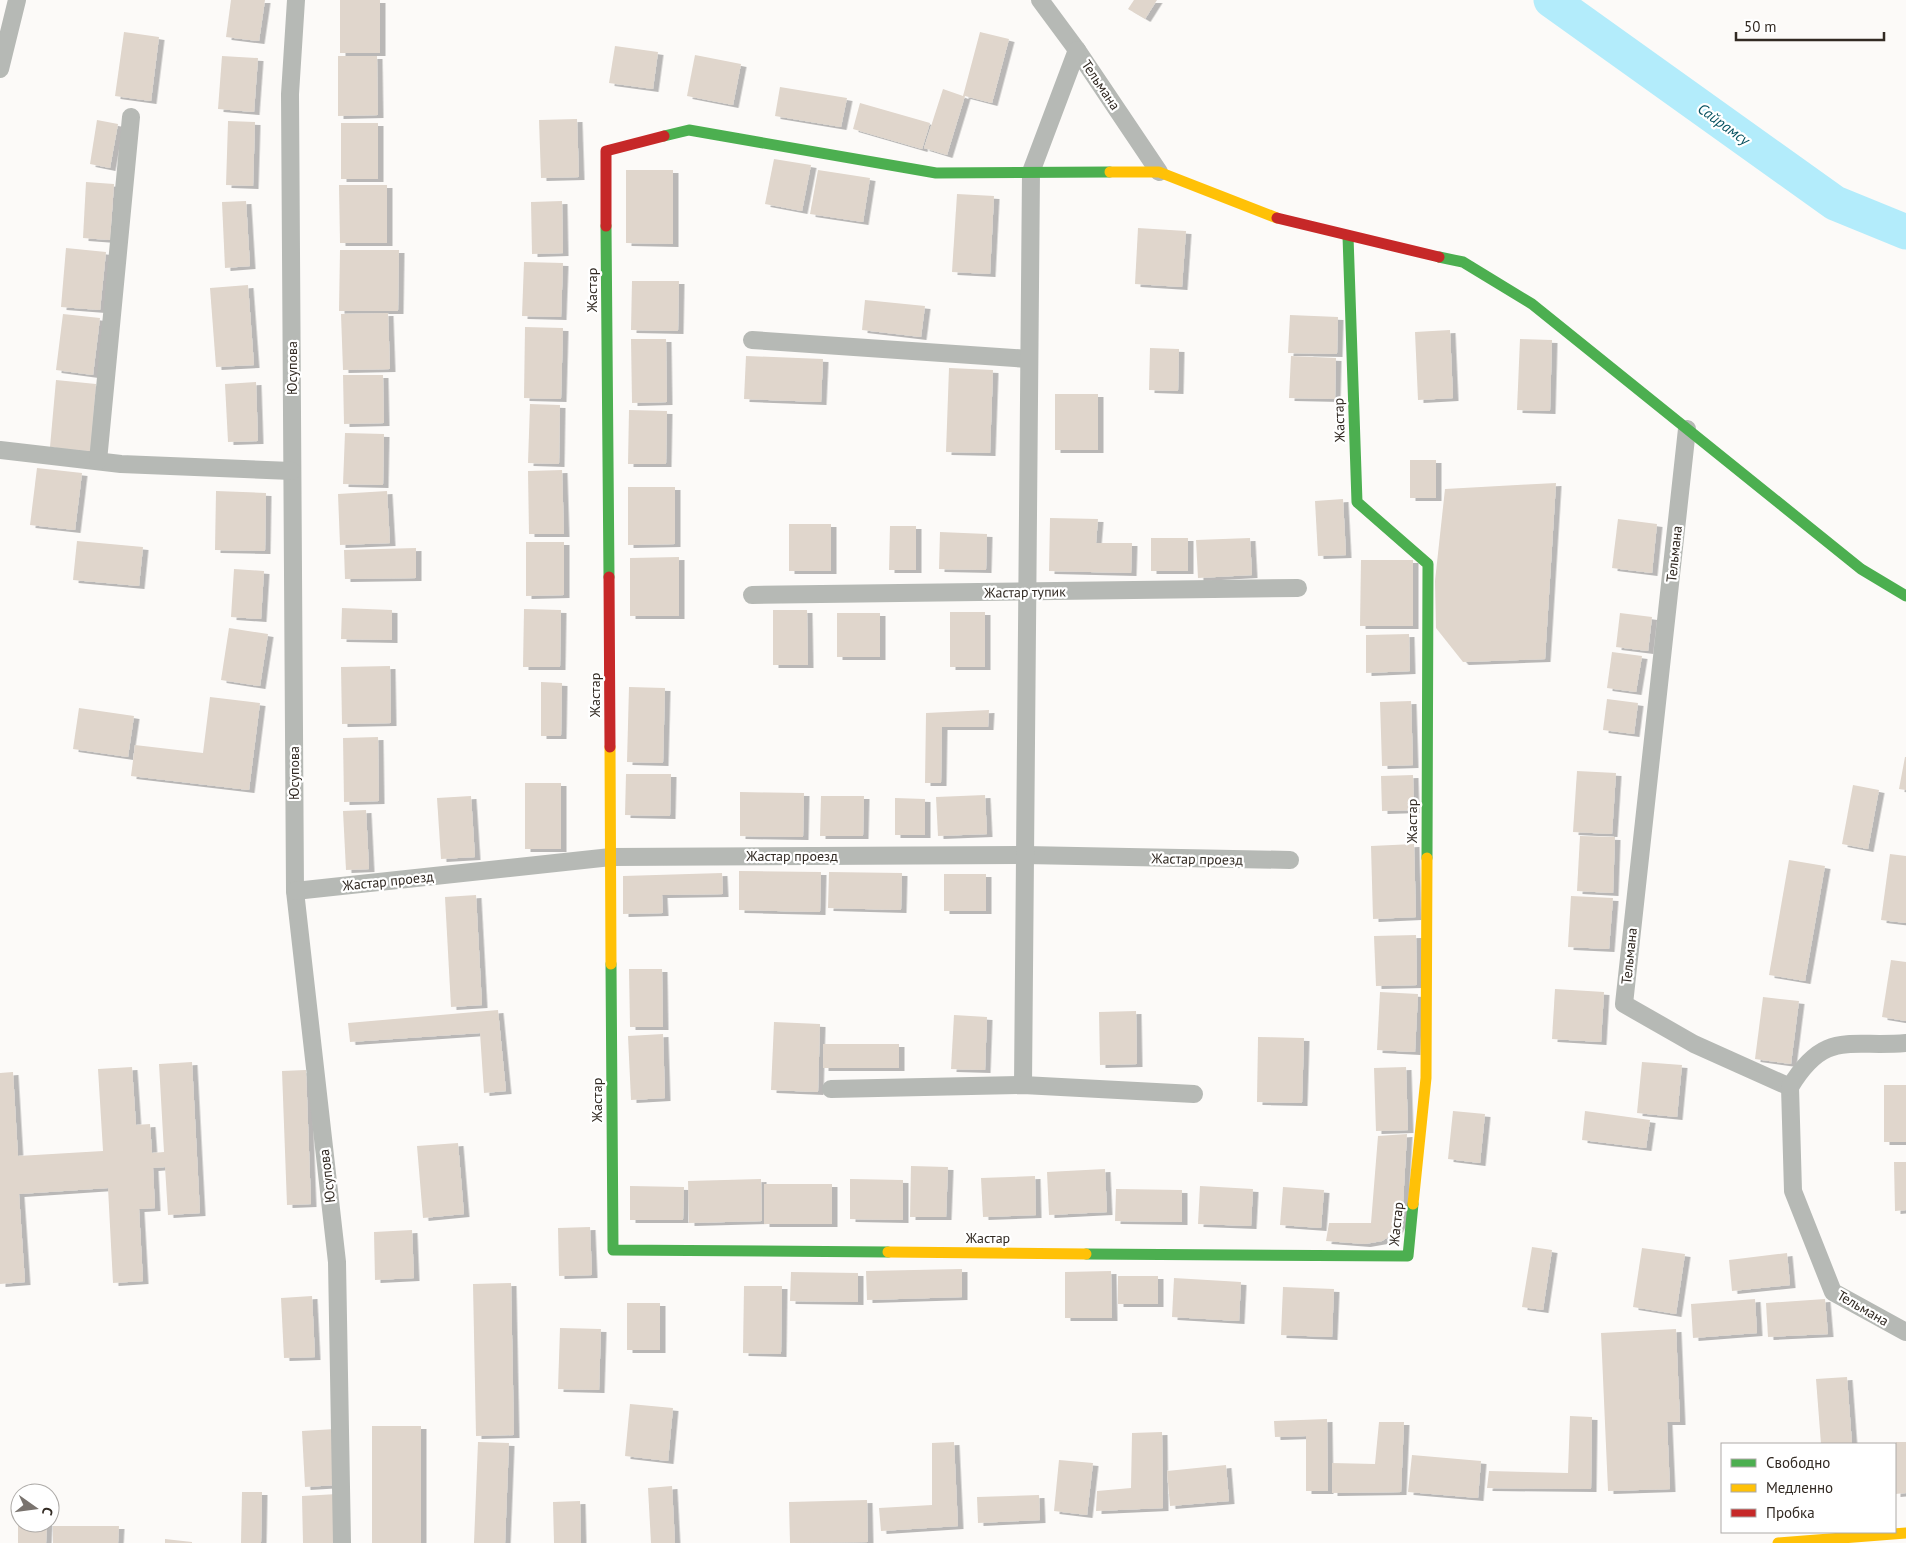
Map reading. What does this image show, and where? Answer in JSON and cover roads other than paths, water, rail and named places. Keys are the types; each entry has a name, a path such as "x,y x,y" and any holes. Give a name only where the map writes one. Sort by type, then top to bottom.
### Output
{"street":[{"path":"0,69 17,0"},
{"name":"Юсупова","path":"296,0 290,94 295,891 337,1262 342,1543"},
{"name":"Тельмана","path":"1040,0 1077,50 1159,172"},
{"path":"1023,1084 1031,172 1077,50"},
{"path":"98,461 131,116"},
{"name":"Жастар","path":"1031,172 936,173 688,130 606,151 614,1250 1408,1256 1426,1078 1428,564 1357,502 1348,236"},
{"path":"1031,172 1159,172 1284,221 1463,262 1532,304 1861,568 1906,596"},
{"path":"752,340 1029,359"},
{"name":"Тельмана","path":"1687,429 1624,1004 1694,1044 1790,1087 1793,1191 1833,1292 1906,1332"},
{"path":"0,450 98,461 292,471"},
{"name":"Жастар тупик","path":"752,595 1298,588"},
{"name":"Жастар проезд","path":"295,891 611,857 1025,855 1290,860"},
{"path":"1790,1087 1803,1065 1821,1052 1842,1043 1884,1045 1906,1043"},
{"path":"831,1089 1023,1084 1194,1094"},
{"path":"1778,1543 1816,1542 1906,1533"}],"waterway":[{"name":"Сайрамсу","path":"1551,0 1835,203 1906,232"}]}
